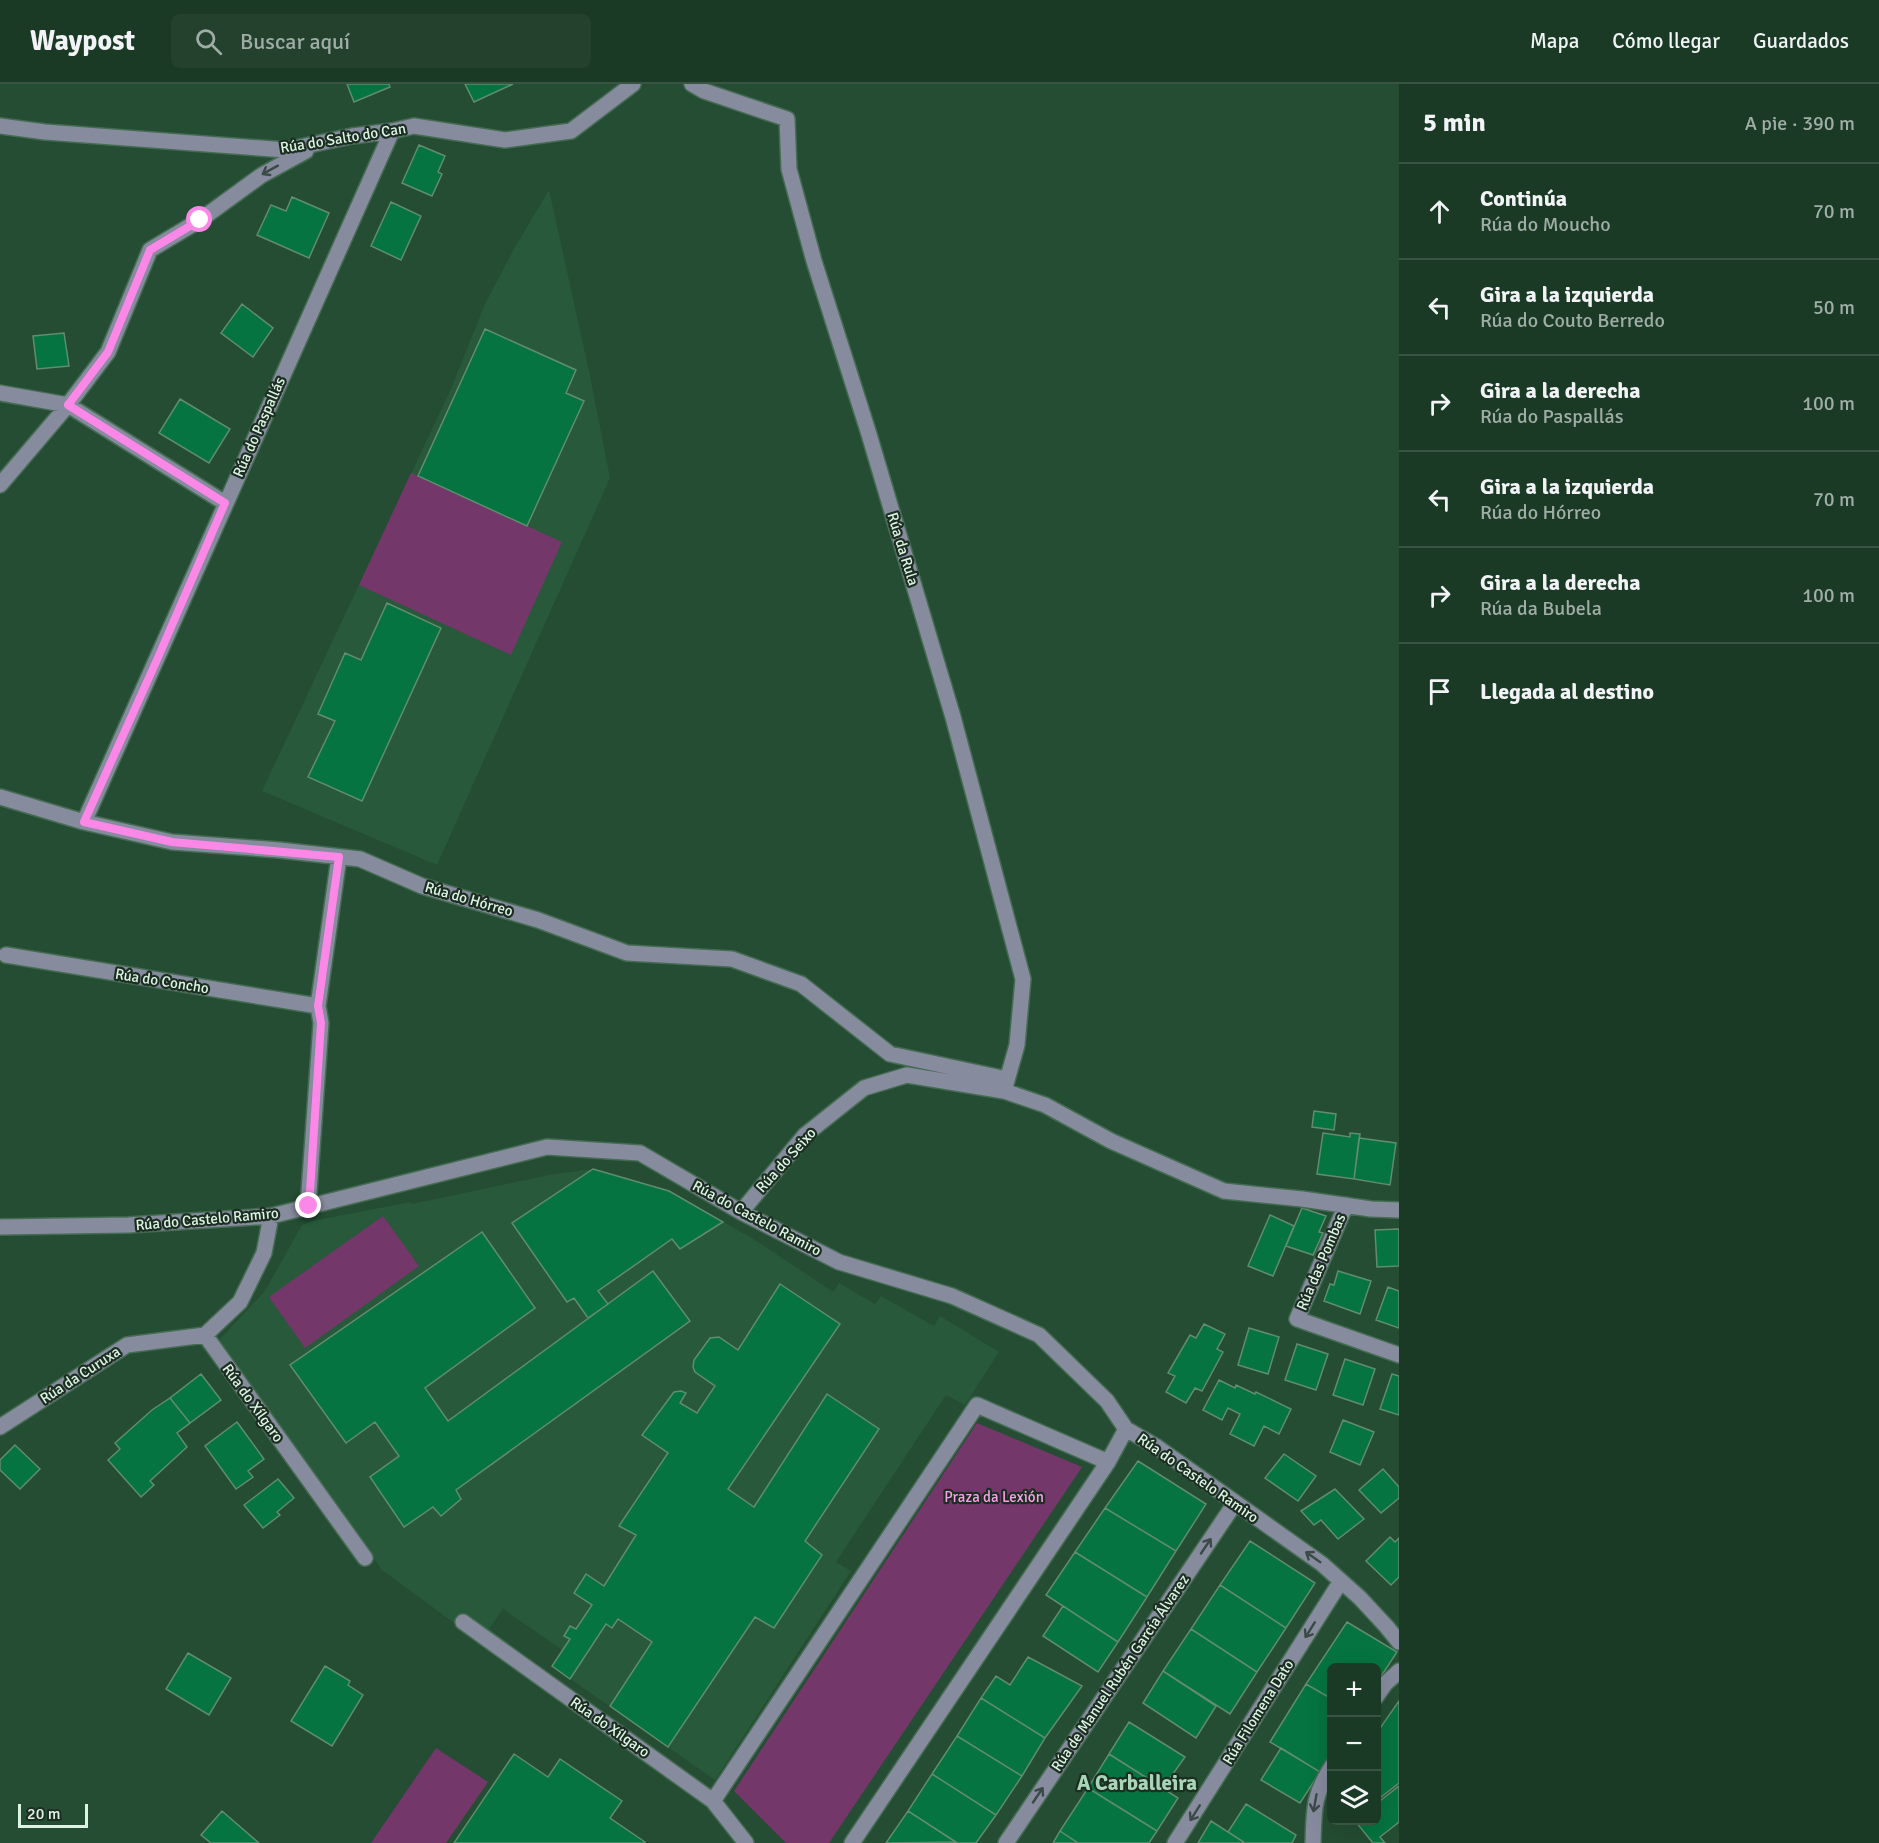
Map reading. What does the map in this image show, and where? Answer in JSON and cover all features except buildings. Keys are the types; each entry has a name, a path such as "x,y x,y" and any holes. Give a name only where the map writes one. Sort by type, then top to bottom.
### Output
{"street":[{"name":"Rúa do Salto do Can","path":"0,126 45,132 286,150 414,126 505,140 571,131 633,84"},
{"name":"Rúa da Rula","path":"692,84 704,91 787,119 789,169 811,249 953,717 1023,979 1017,1045 1006,1085"},
{"name":"Rúa do Paspallás","path":"84,822 392,131"},
{"path":"0,485 68,405 108,352 150,250 200,220 262,175 321,142"},
{"path":"0,393 68,405 225,503"},
{"name":"Rúa do Hórreo","path":"0,797 84,822 172,842 360,860 422,886 538,920 627,953 732,959 801,984 890,1054 912,1060"},
{"path":"309,1206 321,1023 318,1006 339,857"},
{"name":"Rúa do Concho","path":"6,955 318,1006"},
{"name":"Rúa do Seixo","path":"912,1060 1006,1085 1111,1141 1224,1191 1371,1209 1399,1210"},
{"name":"Rúa do Seixo","path":"741,1212 805,1135 864,1089 907,1075 1006,1085"},
{"name":"Rúa do Castelo Ramiro","path":"0,1227 128,1225 271,1216 547,1147 640,1153 741,1212 839,1262 952,1296 1039,1335 1107,1401 1126,1429 1157,1447 1322,1564 1386,1626 1399,1642"},
{"name":"Rúa das Pombas","path":"1346,1205 1297,1319 1399,1355"},
{"path":"205,1335 240,1302 264,1253 271,1216"},
{"name":"Rúa da Curuxa","path":"0,1427 127,1345 205,1335"},
{"name":"Rúa do Xílgaro","path":"205,1335 365,1558"},
{"path":"713,1801 977,1405 1108,1462"},
{"path":"852,1843 1108,1462 1126,1429"},
{"name":"Rúa de Manuel Rubén García Álvarez","path":"1006,1843 1234,1503"},
{"name":"Rúa Filomena Dato","path":"1175,1843 1341,1581"},
{"name":"Rúa do Xílgaro","path":"463,1622 713,1801 746,1843"},
{"path":"1381,1690 1399,1671"},
{"path":"1313,1843 1313,1809 1317,1792 1329,1771"}],"shaded area":[{"path":"549,190 610,478 437,865 262,791 450,391 485,304"},
{"path":"593,1169 669,1191 755,1240 833,1292 839,1283 875,1304 881,1296 934,1326 940,1316 999,1352 965,1405 946,1395 836,1562 851,1571 715,1780 552,1666 562,1650 503,1609 480,1642 382,1570 219,1340 265,1291 302,1225 312,1221 411,1202 412,1204 554,1174"}],"green space":[{"path":"411,473 562,542 511,655 359,585"},
{"path":"383,1216 419,1266 305,1348 269,1297"},
{"name":"Praza da Lexión","path":"977,1423 1082,1467 829,1843 786,1843 734,1791"},
{"path":"436,1748 488,1782 446,1843 371,1843"}],"district":[{"name":"A Carballeira","path":"1137,1783"}],"route":[{"path":"200,220 150,250 108,352 68,405 225,503 84,822 172,842 339,857 318,1006 321,1023 309,1206"}]}
